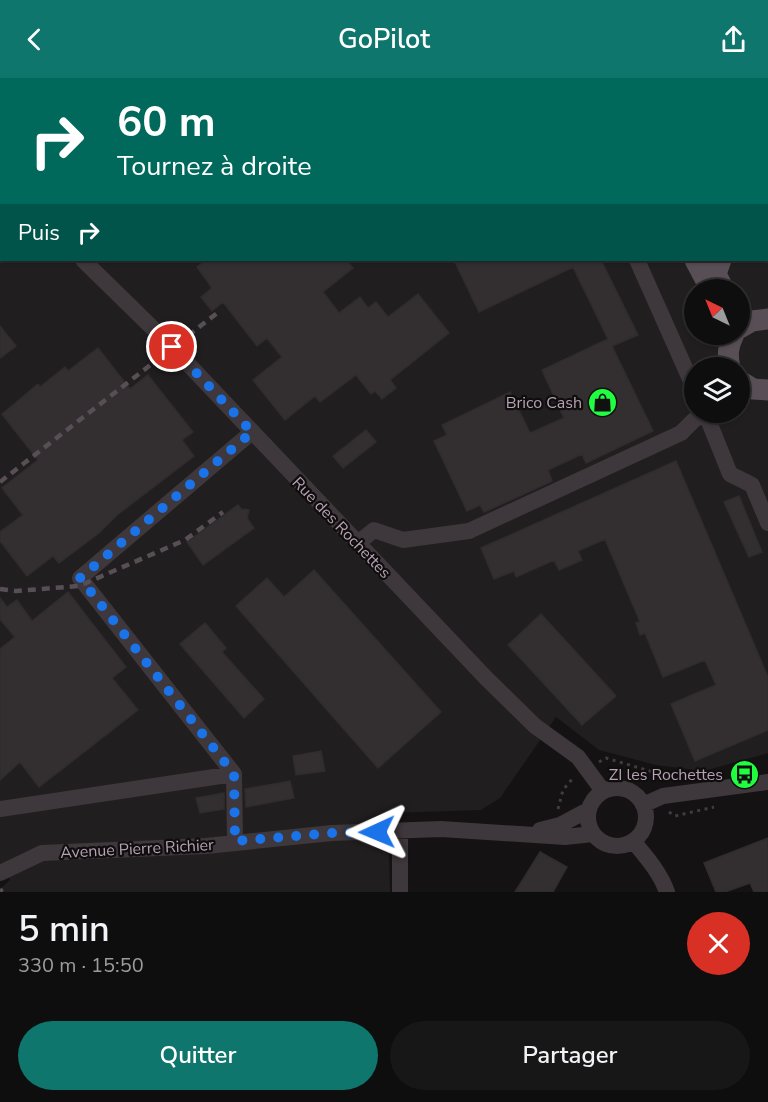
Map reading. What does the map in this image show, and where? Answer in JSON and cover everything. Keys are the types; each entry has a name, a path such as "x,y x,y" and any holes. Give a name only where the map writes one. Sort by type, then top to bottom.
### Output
{"main road":[{"path":"696,261 705,279"},
{"path":"718,279 716,274 721,261"},
{"path":"750,387 768,390"}],"street":[{"name":"Rue des Rochettes","path":"84,261 172,347 493,685 535,726 578,757 603,791"},
{"path":"637,261 684,366"},
{"path":"358,543 374,530 403,540 469,531 681,433 691,423"},
{"path":"709,423 730,474 752,484 768,523"},
{"path":"235,841 234,774 80,578 252,432"},
{"path":"0,809 234,774"},
{"path":"643,805 663,796 768,782"},
{"path":"620,788 628,790 635,794 643,805 645,824 633,841 622,846 614,846 598,840 589,826 588,810 591,802 603,791 620,788"},
{"path":"518,833 560,825 588,810"},
{"name":"Avenue Pierre Richier","path":"0,873 42,853 206,846 235,841 332,833 441,829 565,837 593,834"},
{"path":"400,831 400,892"},
{"path":"633,841 654,866 667,892"}],"shaded area":[{"path":"0,261 768,261 768,753 704,771 656,765 599,750 556,717 500,798 481,810 388,813 390,892 0,892 0,889 10,880 0,866"}],"building":[{"path":"206,261 347,261 353,268 323,292 339,313 360,297 368,308 376,302 388,317 418,294 449,333 390,380 396,388 382,399 375,391 371,394 356,375 320,402 315,396 285,420 253,380 282,357 267,338 257,346 223,302 212,311 201,297 212,288 197,267"},
{"path":"454,261 601,261 638,335 612,346 653,431 586,463 582,454 548,470 552,481 484,512 480,505 467,511 434,441 447,435 442,425 510,392 530,433 564,418 542,370 608,339 573,267 479,312"},
{"path":"0,326 16,346 0,358"},
{"path":"98,348 130,389 148,375 193,432 182,440 194,456 59,563 53,556 27,576 0,541 0,532 23,515 2,488 38,460 2,414 38,384 40,387 65,367 68,371"},
{"path":"366,430 376,442 343,468 333,456"},
{"path":"676,461 768,677 768,730 695,761 671,704 716,685 705,660 663,677 645,633 640,635 636,623 640,622 605,539 578,551 582,560 559,570 554,560 516,577 514,571 494,579 481,548"},
{"path":"739,496 762,552 749,557 724,502"},
{"path":"238,505 241,509 249,510 247,518 254,528 203,565 187,542"},
{"path":"314,570 441,712 378,768 236,606 267,578 284,597"},
{"path":"68,592 126,667 112,678 138,710 39,787 20,762 0,780 0,649 15,637 0,619 0,598 7,607 17,600 32,621"},
{"path":"541,614 616,696 582,725 508,645"},
{"path":"205,623 226,648 222,652 264,699 244,718 180,644"},
{"path":"321,751 325,771 296,775 293,756"},
{"path":"290,781 294,798 246,807 245,789"},
{"path":"224,793 224,809 200,813 196,798"},
{"path":"768,838 768,892 754,892 750,883 725,892 716,892 704,863"},
{"path":"540,852 567,867 553,892 515,892"}],"railway":[{"path":"0,482 221,310"},
{"path":"0,589 16,591 79,586 185,540 223,512"}],"place":[{"name":"Brico Cash","path":"603,402"},
{"name":"ZI les Rochettes","path":"744,774"}],"route":[{"path":"172,347 252,432 80,578 234,774 235,841 332,833 377,832"}]}
